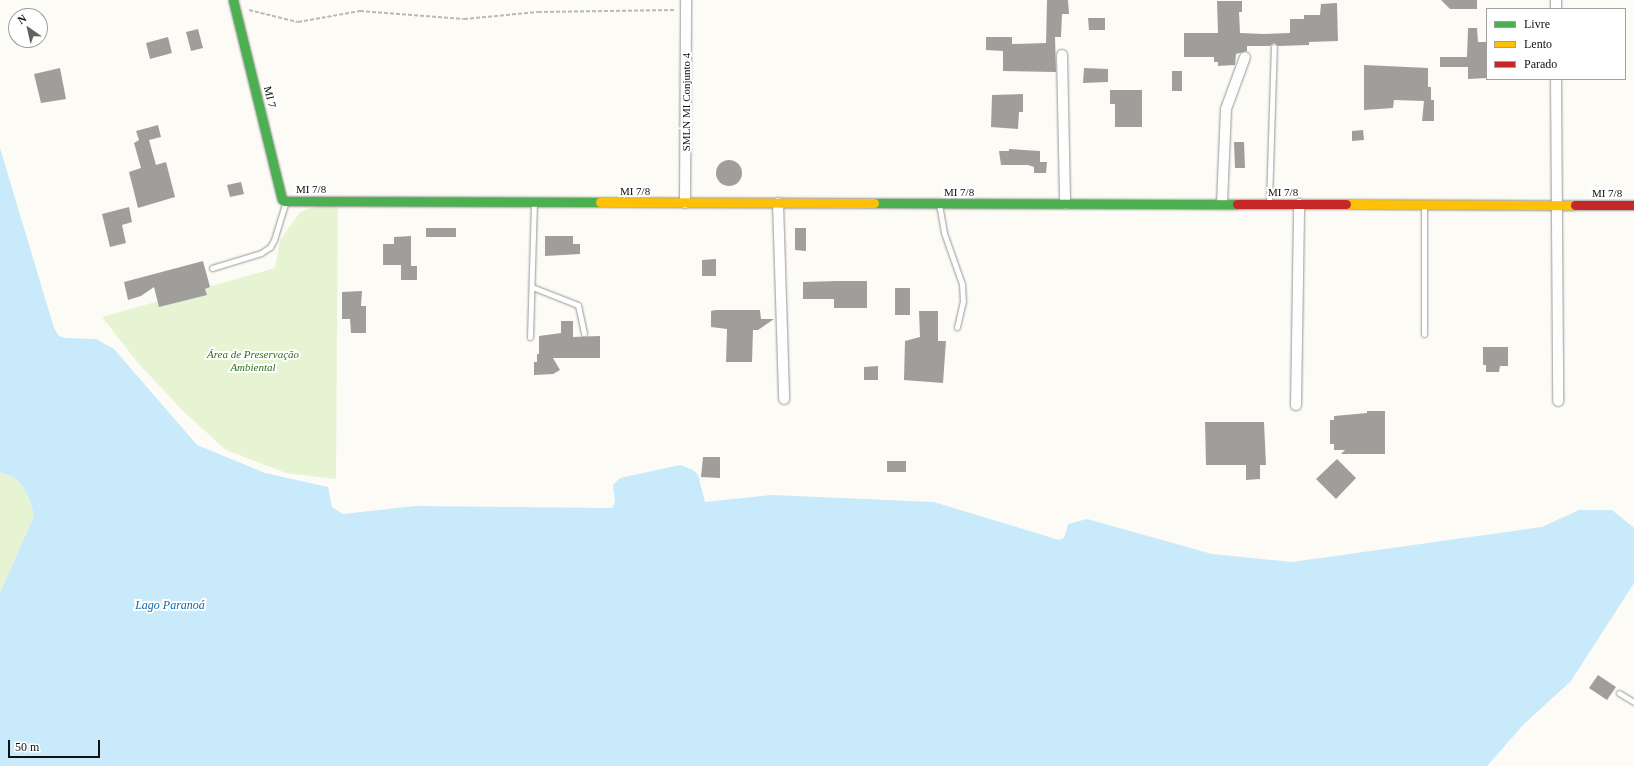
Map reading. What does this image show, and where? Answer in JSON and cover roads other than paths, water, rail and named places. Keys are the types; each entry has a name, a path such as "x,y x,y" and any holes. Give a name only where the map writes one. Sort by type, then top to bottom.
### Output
{"street":[{"name":"MI 7","path":"234,3 284,201"},
{"name":"SMLN MI Conjunto 4","path":"685,203 686,5"},
{"path":"1062,55 1065,204"},
{"path":"1222,204 1226,109 1245,57"},
{"path":"1556,80 1558,401"},
{"name":"MI 7/8","path":"284,201 1634,205"},
{"path":"778,203 784,399"},
{"path":"1296,404 1299,204"}],"lane":[{"path":"1269,204 1274,47"},
{"path":"212,268 261,253 270,247 274,240 284,201"},
{"path":"530,337 534,202"},
{"path":"939,204 944,233 962,284 963,301 957,327"},
{"path":"1424,204 1424,334"},
{"path":"532,287 578,305 584,333"},
{"path":"1619,693 1634,702"}],"water":[{"name":"Lago Paranoá","path":"0,148 54,328 59,336 65,338 96,339 114,349 197,445 265,473 328,487 332,507 343,514 415,506 612,508 615,502 613,485 620,478 680,465 693,470 698,475 705,502 771,495 934,502 1059,540 1064,538 1068,524 1087,519 1212,554 1292,562 1542,527 1579,510 1612,510 1634,528 1634,583 1571,681 1524,724 1487,766 0,766 0,593 34,516 30,501 22,485 13,477 0,472"}],"park label":[{"name":"Área de Preservação Ambiental","path":"253,361"}]}
